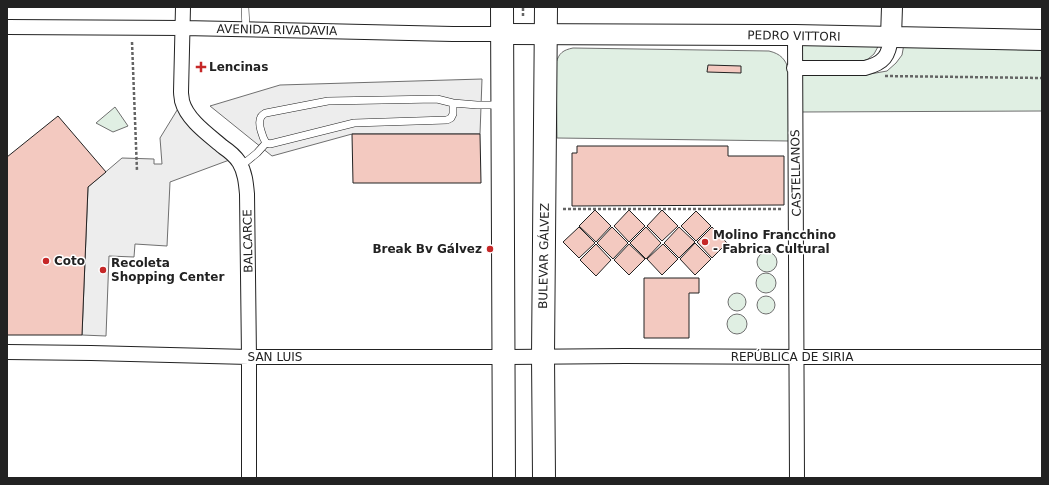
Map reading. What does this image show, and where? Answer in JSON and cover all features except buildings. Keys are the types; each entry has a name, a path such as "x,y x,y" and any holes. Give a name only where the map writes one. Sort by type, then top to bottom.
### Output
{"main road":[{"path":"502,7 504,478"},
{"name":"BULEVAR GÁLVEZ","path":"544,478 543,356 546,7"}],"street":[{"name":"BALCARCE","path":"183,7 182,102 189,115 202,130 235,157 244,173 247,194 249,478"},
{"path":"794,68 865,68 879,63 886,57 890,47 892,7"},
{"name":"AVENIDA RIVADAVIA","path":"7,27 246,29 445,34 546,34"},
{"name":"PEDRO VITTORI","path":"546,34 795,35 1042,40"},
{"name":"CASTELLANOS","path":"795,35 797,478"},
{"name":"SAN LUIS","path":"7,352 249,357 543,356"},
{"name":"REPÚBLICA DE SIRIA","path":"543,356 1042,357"}],"lane":[{"path":"245,7 246,29"},
{"path":"266,143 263,139 259,122 261,117 266,113 328,101 437,100 477,106 502,105"},
{"path":"266,143 274,143 354,124 447,120 452,118 453,103"},
{"path":"241,166 257,154 266,143"}],"path":[{"path":"132,28 137,171"},
{"path":"882,76 1042,78"},
{"path":"544,209 796,209"}],"green space":[{"path":"800,42 880,43 874,54 868,59 858,63 800,63"},
{"path":"904,44 1042,47 1042,111 800,112 800,74 870,74 887,71 902,55"},
{"path":"573,48 769,51 780,55 789,70 789,141 557,138 556,63 562,52"},
{"path":"115,107 128,126 113,132 96,123"},
{"path":"767,252 774,255 777,262 774,269 767,272 760,269 757,262 760,255"},
{"path":"766,273 773,276 776,283 773,290 766,293 759,290 756,283 759,276"},
{"path":"733,293 741,293 746,298 744,309 741,311 733,311 728,306 728,298"},
{"path":"762,296 770,296 775,301 773,312 770,314 762,314 757,309 757,301"},
{"path":"737,314 744,317 747,324 744,331 737,334 730,331 727,324 730,317"}],"shaded area":[{"path":"482,79 480,134 352,134 272,156 210,106 280,85"},
{"path":"179,107 232,159 170,182 167,246 135,244 134,257 109,256 106,336 82,335 88,187 122,158 154,159 154,164 162,164 160,138"}],"place":[{"name":"Lencinas","path":"201,67"},
{"name":"Molino Francchino - Fabrica Cultural","path":"705,242"},
{"name":"Break Bv Gálvez","path":"490,249"},
{"name":"Coto","path":"46,261"},
{"name":"Recoleta Shopping Center","path":"103,270"}]}
